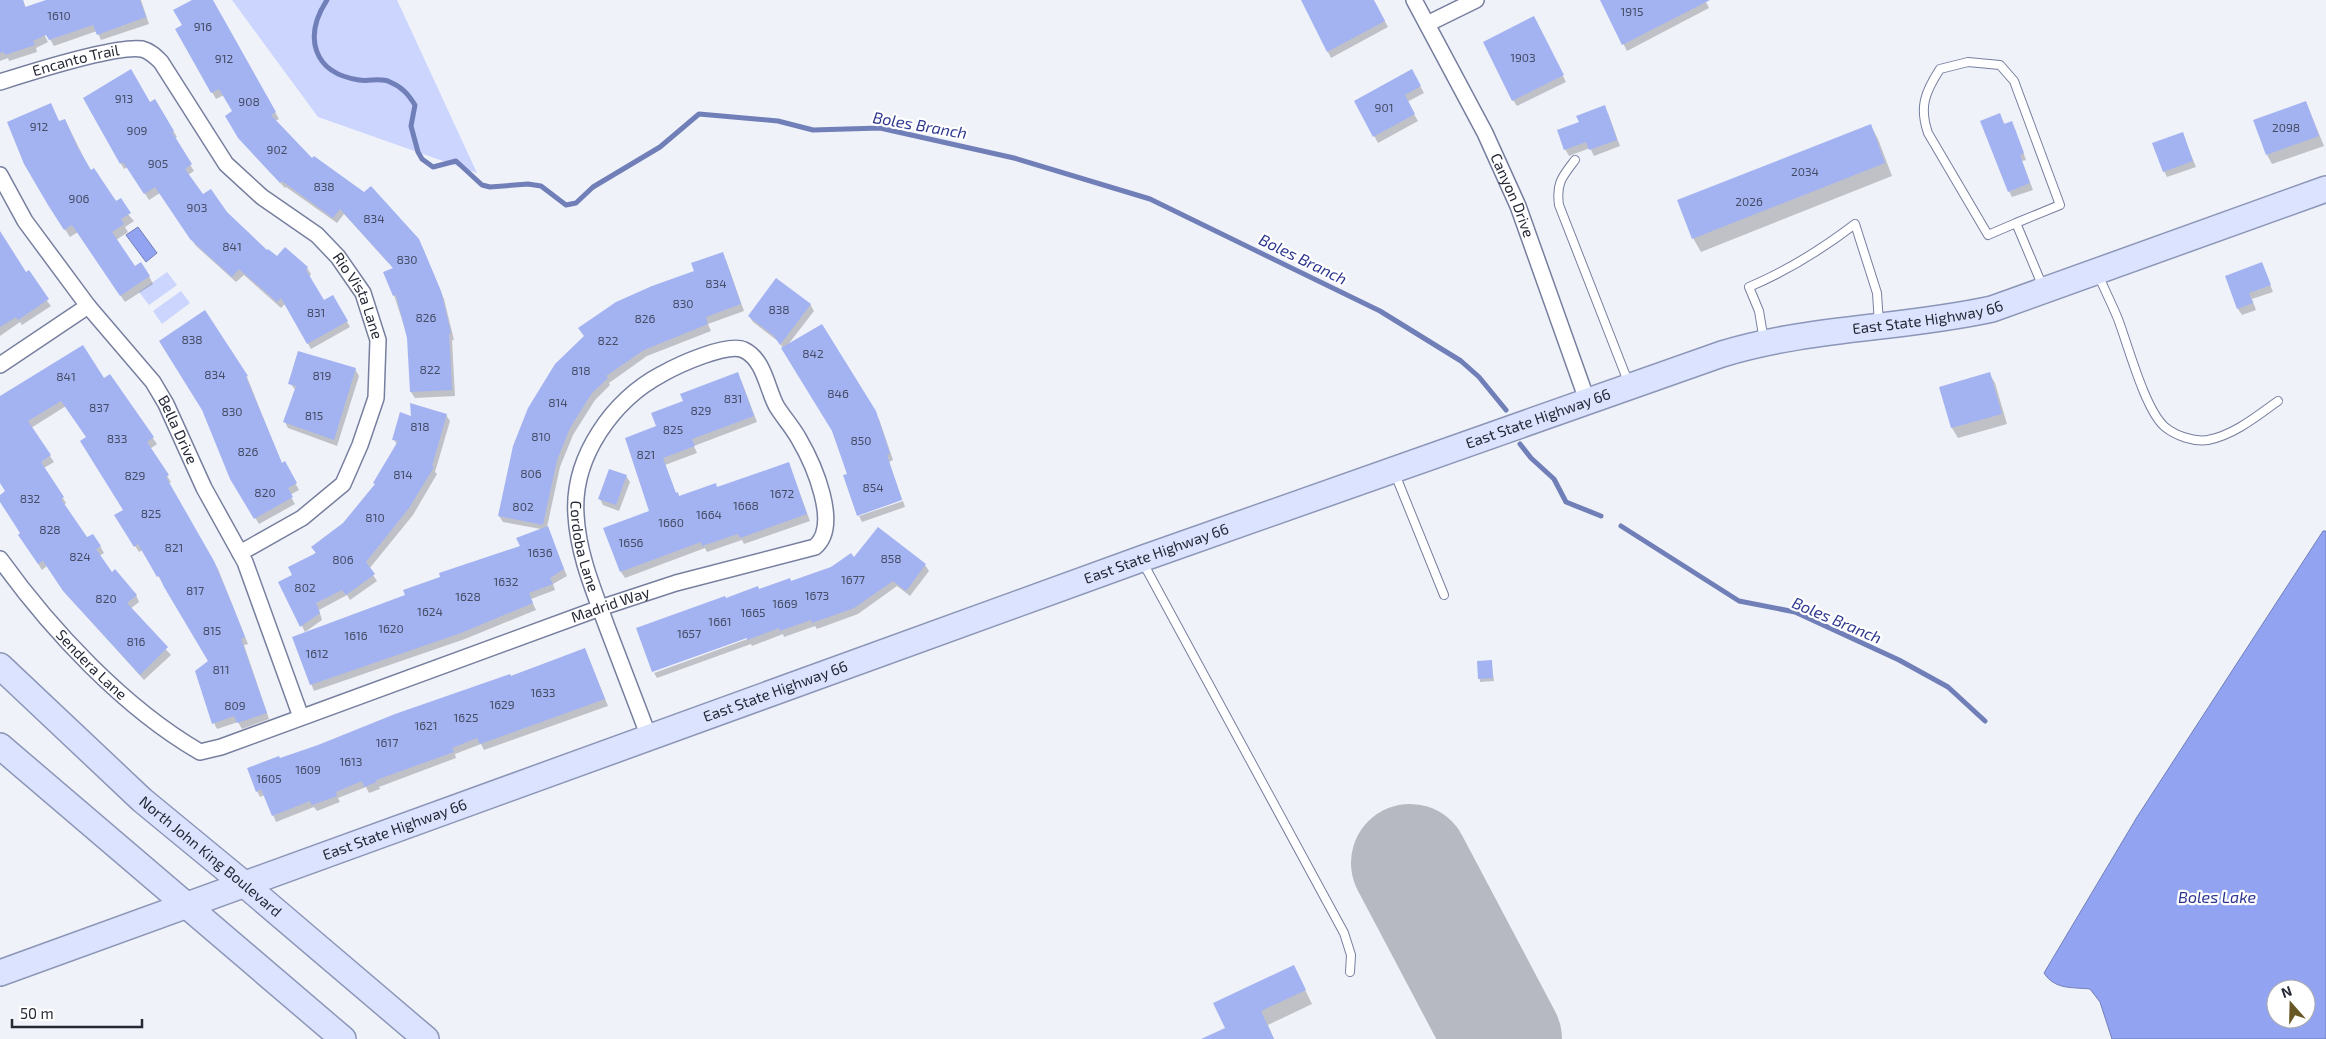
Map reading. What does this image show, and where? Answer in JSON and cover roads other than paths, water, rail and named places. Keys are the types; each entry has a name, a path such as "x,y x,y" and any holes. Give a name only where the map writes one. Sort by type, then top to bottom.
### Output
{"main road":[{"name":"East State Highway 66","path":"0,973 1141,559 1629,385 1764,342 1814,333 1964,315 2044,291 2326,189"},
{"name":"North John King Boulevard","path":"0,666 142,800 426,1039"},
{"path":"0,746 343,1039"}],"street":[{"name":"Canyon Drive","path":"1414,0 1484,133 1518,206 1587,400"},
{"path":"1427,24 1476,0"},
{"name":"Encanto Trail","path":"0,82 28,73 114,52 142,49 153,53"},
{"name":"Rio Vista Lane","path":"153,53 161,62 226,164 262,197 317,235 338,257 363,293 378,340 376,398 360,445 343,484 302,518 240,553"},
{"name":"Bella Drive","path":"0,175 25,221 88,306 153,382 166,404 204,488 245,562 301,718"},
{"path":"0,365 88,306"},
{"name":"Madrid Way","path":"200,752 221,747 600,608 676,583 808,550 822,541 826,530 827,517 812,465 798,436 777,407 760,366 753,356 743,349"},
{"name":"Cordoba Lane","path":"649,737 584,563 576,515 581,475 601,429 628,398 654,378 680,365 722,350 743,349"},
{"name":"Sendera Lane","path":"0,559 59,634 124,695 180,740 200,752"}],"lane":[{"path":"1968,62 2000,65 2014,81 2060,205 2016,223 1988,235 1928,133 1922,117 1927,89 1940,69 1968,62"},
{"path":"1575,160 1560,180 1557,193 1559,205 1629,385"},
{"path":"2016,223 2044,291"},
{"path":"1764,342 1759,311 1749,286 1782,273 1821,251 1854,224 1877,293 1879,326"},
{"path":"2097,272 2148,400 2156,416 2165,427 2194,440 2208,440 2251,420 2278,401"},
{"path":"1394,470 1444,595"},
{"path":"1141,559 1344,934 1352,955 1350,972"}],"water":[{"path":"138,227 157,253 146,262 126,235"},
{"name":"Boles Lake","path":"2323,531 2326,531 2326,1039 2112,1039 2100,1002 2090,989 2064,987 2053,982 2044,973 2137,817"}],"waterway":[{"name":"Boles Branch","path":"327,0 315,27 314,40 322,61 331,70 343,76 359,80 386,81 401,89 415,105 411,126 418,152 422,159 433,167 456,161 482,185 490,187 528,184 541,186 566,205 576,203 593,187 660,147 699,114 778,121 813,130 880,128 1014,158 1150,199 1380,311 1461,361 1479,377 1506,410"},
{"name":"Boles Branch","path":"1520,444 1531,458 1554,479 1566,502 1601,516"},
{"name":"Boles Branch","path":"1621,526 1739,601 1795,612 1899,660 1948,687 1985,721"}]}
